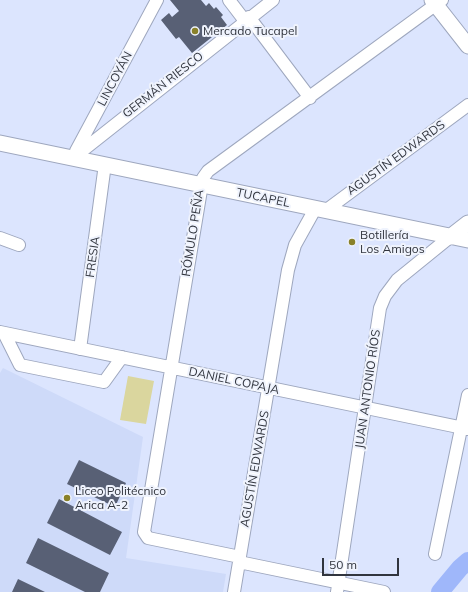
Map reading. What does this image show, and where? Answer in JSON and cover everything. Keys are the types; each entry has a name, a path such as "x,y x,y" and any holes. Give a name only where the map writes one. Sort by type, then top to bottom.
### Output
{"main road":[{"path":"436,2 468,46"},
{"name":"TUCAPEL","path":"0,143 468,240"},
{"name":"TUCAPEL","path":"0,154 31,160 66,156"},
{"name":"JUAN ANTONIO RÍOS","path":"450,237 468,223"}],"street":[{"name":"LINCOYÁN","path":"66,156 157,0"},
{"path":"229,0 247,19 310,98"},
{"name":"GERMÁN RIESCO","path":"66,156 273,0"},
{"name":"RÓMULO PEÑA","path":"239,560 148,538 145,536 144,532 201,185 208,171 310,98 436,2"},
{"name":"AGUSTÍN EDWARDS","path":"234,592 290,261 302,231 320,210 468,105"},
{"name":"FRESIA","path":"80,349 105,164"},
{"name":"JUAN ANTONIO RÍOS","path":"338,587 379,316 383,301 397,280 450,237"},
{"path":"0,238 18,244"},
{"path":"2,333 20,365 104,382 122,357"},
{"name":"DANIEL COPAJA","path":"2,333 464,428"},
{"path":"435,554 464,428 468,395"},
{"path":"239,560 338,587 384,592"}],"shaded area":[{"name":"Liceo Politécnico Arica A-2","path":"3,368 143,437 126,558 226,574 223,592 0,592 0,373"},
{"path":"128,376 154,381 146,424 120,420"}],"building":[{"name":"Mercado Tucapel","path":"170,0 201,0 206,6 209,3 214,9 216,7 223,15 221,17 227,25 192,53 179,37 176,39 161,20 169,13 172,17 179,11"},
{"path":"79,460 126,483 115,507 67,484"},
{"path":"59,499 122,532 110,555 47,523"},
{"path":"38,538 109,573 100,592 85,592 26,563"},
{"path":"18,579 45,592 12,592"}],"waterway":[{"path":"440,592 460,568 468,561"}],"place":[{"name":"Mercado Tucapel","path":"195,31"},
{"name":"Botillería Los Amigos","path":"352,242"},
{"name":"Liceo Politécnico Arica A-2","path":"67,498"}]}
